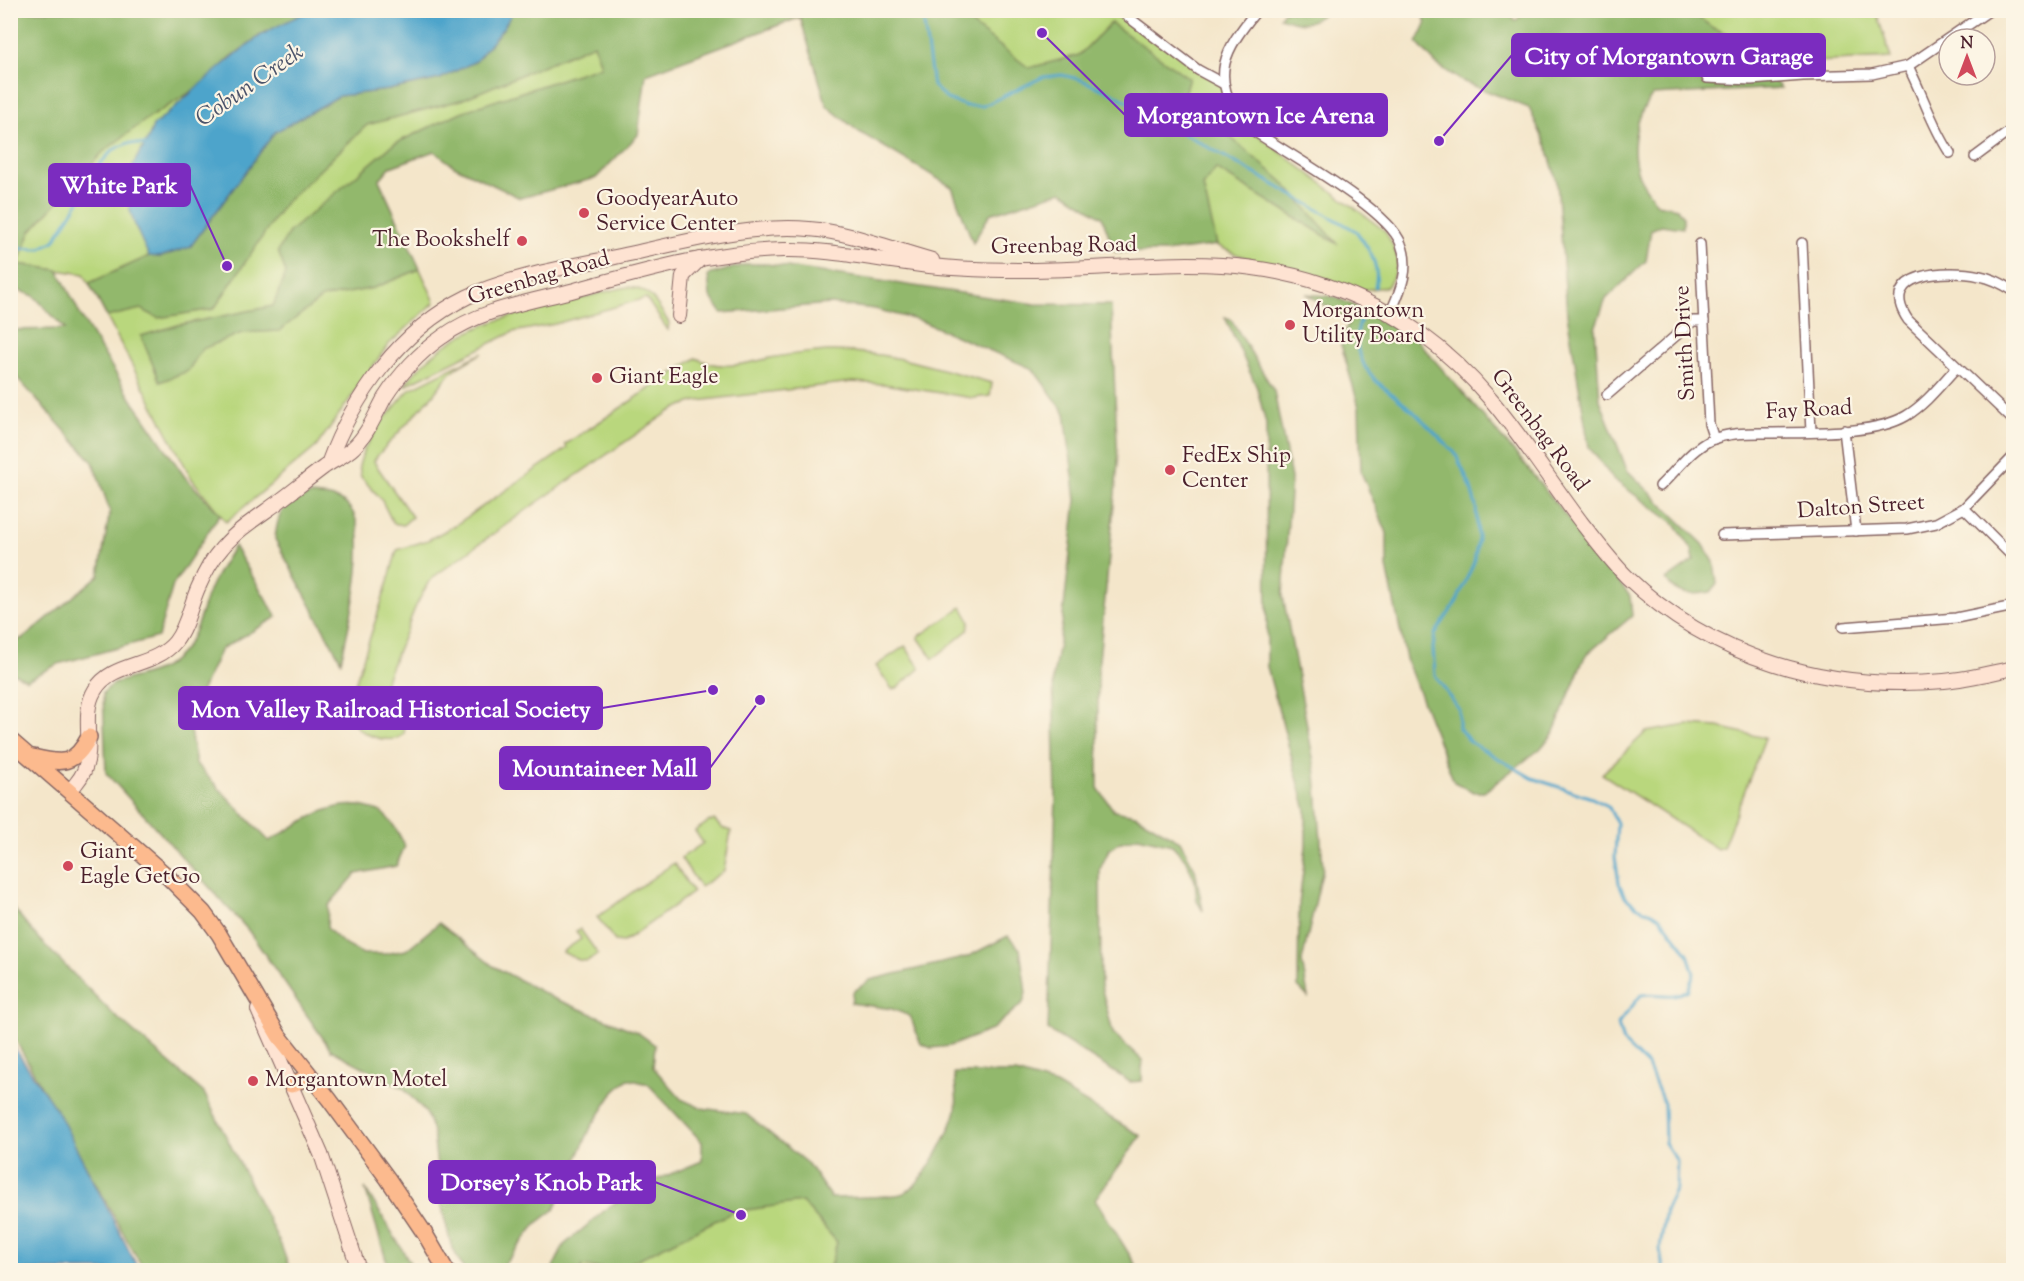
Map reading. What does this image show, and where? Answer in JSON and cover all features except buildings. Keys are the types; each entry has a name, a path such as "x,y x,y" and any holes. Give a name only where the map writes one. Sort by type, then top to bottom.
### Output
{"main road":[{"name":"Greenbag Road","path":"328,464 336,442 364,393 395,351 434,317 469,296 493,287 530,276 696,239 793,228 826,231 965,268"},
{"name":"Greenbag Road","path":"70,790 85,769 89,737 89,705 94,691 101,682 119,670 150,660 171,647 186,623 199,585 219,550 236,533 328,464 354,448 390,390 419,356 438,339 461,324 498,310 702,257 788,249 826,251 921,265 965,268 1055,270 1184,264 1245,267 1276,271 1311,280 1365,300 1390,314 1415,329 1464,368 1519,433 1563,498 1608,556 1653,599 1687,623 1743,653 1777,666 1863,683 1905,684 1948,681 2013,668"},
{"path":"679,316 683,276 702,257"},
{"path":"30,756 50,761 68,761 82,751 89,737"},
{"path":"10,740 168,877 203,912 219,934 279,1036 388,1179 426,1234 446,1270"},
{"path":"252,991 269,1038 321,1154 359,1270"},
{"path":"291,1085 309,1076"}],"street":[{"path":"1119,10 1198,70 1222,83"},
{"path":"1257,10 1235,37 1228,54 1222,83 1233,111 1242,123 1379,214 1395,231 1405,262 1404,279 1390,314"},
{"path":"1707,78 1751,80 1872,74 1908,66 1990,10"},
{"path":"1908,66 1920,89 1934,127 1950,153"},
{"path":"1975,157 2013,128"},
{"path":"1802,243 1811,432"},
{"name":"Smith Drive","path":"1700,244 1709,424 1714,439"},
{"path":"2013,291 1989,278 1957,272 1928,274 1908,282 1899,300 1901,310 1908,320 2013,421"},
{"path":"1607,395 1693,321 1704,321"},
{"name":"Fay Road","path":"1660,486 1694,452 1714,439 1736,434 1811,432 1880,426 1907,416 1956,368"},
{"path":"1844,430 1856,531"},
{"name":"Dalton Street","path":"1722,535 1907,529 1936,523 1964,508 2013,456"},
{"path":"1964,508 2013,558"},
{"path":"1842,627 1956,618 2013,606"}],"green space":[{"path":"513,10 964,11 966,20 1029,68 1079,55 1111,23 1189,78 1183,97 1282,181 1338,244 1216,169 1203,186 1217,245 1165,252 1115,252 1102,217 1062,191 990,214 973,243 952,187 859,132 827,106 800,17 646,74 638,135 596,178 520,198 454,166 434,151 390,167 379,180 420,269 374,288 322,298 279,331 242,333 202,349 188,371 160,382 141,336 178,325 273,306 286,273 278,251 289,232 394,144 461,112 601,66 594,44 461,100 367,125 284,204 214,309 158,318 141,309 107,317 89,283 149,256 160,257 190,247 275,132 339,96 388,90 440,79 476,61 504,27"},
{"path":"10,11 818,11 390,167 379,180 435,302 388,345 316,447 226,522 192,479 84,274 11,263"},
{"path":"11,11 310,11 262,34 231,57 202,85 147,119 103,152 31,231 18,264 58,270 83,320 132,400 185,477 220,514 173,585 158,637 58,664 27,680 11,672 11,643 25,637 99,575 110,511 93,462 11,371 11,330 65,329 34,296 11,288"},
{"path":"831,11 1120,11 1222,83 1233,111 1254,132 1385,231 1396,253 1396,271 1387,287 1345,292 1233,253 856,74"},
{"path":"1284,11 1328,11 1315,19 1300,23 1280,17"},
{"path":"1412,11 1508,11 1515,21 1527,11 1690,11 1713,28 1753,44 1759,65 1781,88 1653,95 1638,122 1634,144 1636,166 1641,179 1657,204 1677,208 1683,217 1683,228 1661,225 1651,230 1646,261 1606,299 1595,328 1600,400 1627,470 1703,544 1714,562 1717,584 1711,592 1686,594 1671,586 1666,580 1694,560 1692,549 1674,523 1613,479 1589,447 1567,314 1557,182 1547,147 1529,108 1462,81 1436,64 1417,43 1426,24 1423,14"},
{"path":"1558,11 1876,11 1891,58 1680,69"},
{"path":"747,264 767,264 1035,304 1111,305 1118,463 1098,671 1098,788 1114,811 1135,815 1180,841 1195,869 1203,911 1197,901 1195,881 1186,860 1172,845 1138,837 1118,843 1109,850 1100,869 1101,986 1113,1033 1142,1060 1142,1081 1130,1082 1048,1030 1056,798 1053,678 1062,625 1076,500 1065,413 1033,369 921,321 875,309 830,304 722,313 710,296 708,275"},
{"path":"628,287 643,291 653,299 669,323 668,330 646,298 555,324 513,332 404,386 419,367 436,352 472,330 512,316"},
{"path":"1306,294 1335,297 1410,332 1522,461 1630,596 1632,616 1585,656 1553,734 1540,749 1484,792 1474,792 1454,782 1406,659 1387,567 1387,533 1361,472 1359,407 1340,341 1350,320"},
{"path":"1225,317 1231,319 1274,391 1291,478 1283,596 1316,774 1323,868 1302,961 1308,997 1298,987 1299,904 1306,846 1306,810 1267,667 1266,424 1257,388"},
{"path":"827,351 869,353 911,361 992,383 990,396 973,398 883,384 852,382 697,401 669,412 436,575 428,583 415,608 384,685 387,697 402,720 404,734 399,738 377,738 362,731 353,722 350,715 352,693 397,550 428,540 454,526 567,448 565,444 696,358 714,364 733,365"},
{"path":"482,353 449,374 374,461 412,517 403,525 393,523 381,499 361,477 359,466 364,449 380,424 410,389"},
{"path":"309,495 330,497 348,506 355,518 359,536 357,580 341,661 275,539 278,521 283,510 293,502"},
{"path":"234,546 277,617 221,649 188,720 196,764 269,841 316,814 342,806 375,810 389,819 405,846 396,866 356,874 328,906 327,928 344,944 363,954 385,954 406,950 439,923 493,966 553,998 637,1032 655,1045 653,1067 681,1099 701,1108 746,1114 808,1164 831,1198 901,1194 918,1182 942,1144 956,1110 954,1073 1016,1073 1056,1085 1141,1136 1095,1199 1139,1270 829,1270 837,1242 802,1202 733,1212 616,1270 582,1266 581,1270 552,1270 564,1245 610,1206 644,1185 702,1161 702,1142 648,1084 628,1079 614,1092 591,1127 554,1210 537,1223 500,1270 464,1270 451,1245 441,1203 433,1132 426,1113 404,1089 331,1050 248,930 106,773 103,693 116,683 158,670 177,657 192,638 213,582"},
{"path":"962,607 970,621 968,630 933,659 918,637"},
{"path":"905,646 920,668 897,688 892,689 876,666"},
{"path":"1687,725 1718,727 1765,738 1723,847 1717,849 1602,774 1646,732"},
{"path":"714,820 722,828 731,831 724,871 700,887 681,858 703,843 695,831"},
{"path":"674,863 693,892 628,939 623,942 615,941 597,917"},
{"path":"10,904 38,938 114,1015 204,1093 281,1245 290,1270 144,1270 11,1032"},
{"path":"580,929 598,954 587,961 562,952 581,939 576,931"},
{"path":"1008,936 1020,949 1026,993 1023,1003 991,1030 950,1046 931,1048 921,1044 910,1016 892,1009 851,1003 853,992 870,980 967,957"},
{"path":"808,1164 879,1270 581,1270 582,1233"},
{"path":"365,1188 408,1259 414,1270 389,1270"}],"water":[{"path":"310,10 513,11 504,27 476,61 440,79 388,90 339,96 275,132 190,247 160,257 149,256 131,213 127,190 132,167 153,126 246,46 272,29"},
{"path":"10,1041 59,1114 139,1270 11,1270"}],"waterway":[{"name":"Cobun Creek","path":"922,10 933,86 947,99 966,106 983,106 1043,77 1062,75 1079,79 1114,94 1356,231 1375,264 1375,287"},
{"name":"Cobun Creek","path":"10,248 39,249 54,241 81,198 84,184 113,150 128,143 147,145"},
{"name":"Cobun Creek","path":"1366,309 1356,337 1358,351 1365,367 1376,381 1413,411 1455,453 1470,485 1476,506 1478,538 1474,562 1457,601 1435,634 1433,648 1435,675 1459,710 1459,728 1470,742 1532,778 1592,798 1608,806 1617,823 1615,857 1619,883 1625,897 1636,906 1660,917 1688,954 1694,974 1688,990 1676,995 1641,995 1618,1024 1623,1042 1648,1066 1664,1104 1665,1143 1677,1161 1676,1188 1666,1209 1660,1248 1663,1270"}],"place":[{"name":"Morgantown Ice Arena","path":"1042,33"},
{"name":"City of Morgantown Garage","path":"1439,141"},
{"name":"GoodyearAuto Service Center","path":"584,213"},
{"name":"The Bookshelf","path":"522,241"},
{"name":"White Park","path":"227,266"},
{"name":"Morgantown Utility Board","path":"1290,325"},
{"name":"Giant Eagle","path":"597,378"},
{"name":"FedEx Ship Center","path":"1170,470"},
{"name":"Mon Valley Railroad Historical Society","path":"713,690"},
{"name":"Mountaineer Mall","path":"760,700"},
{"name":"Giant Eagle GetGo","path":"68,866"},
{"name":"Morgantown Motel","path":"253,1081"},
{"name":"Dorsey's Knob Park","path":"741,1215"}]}
